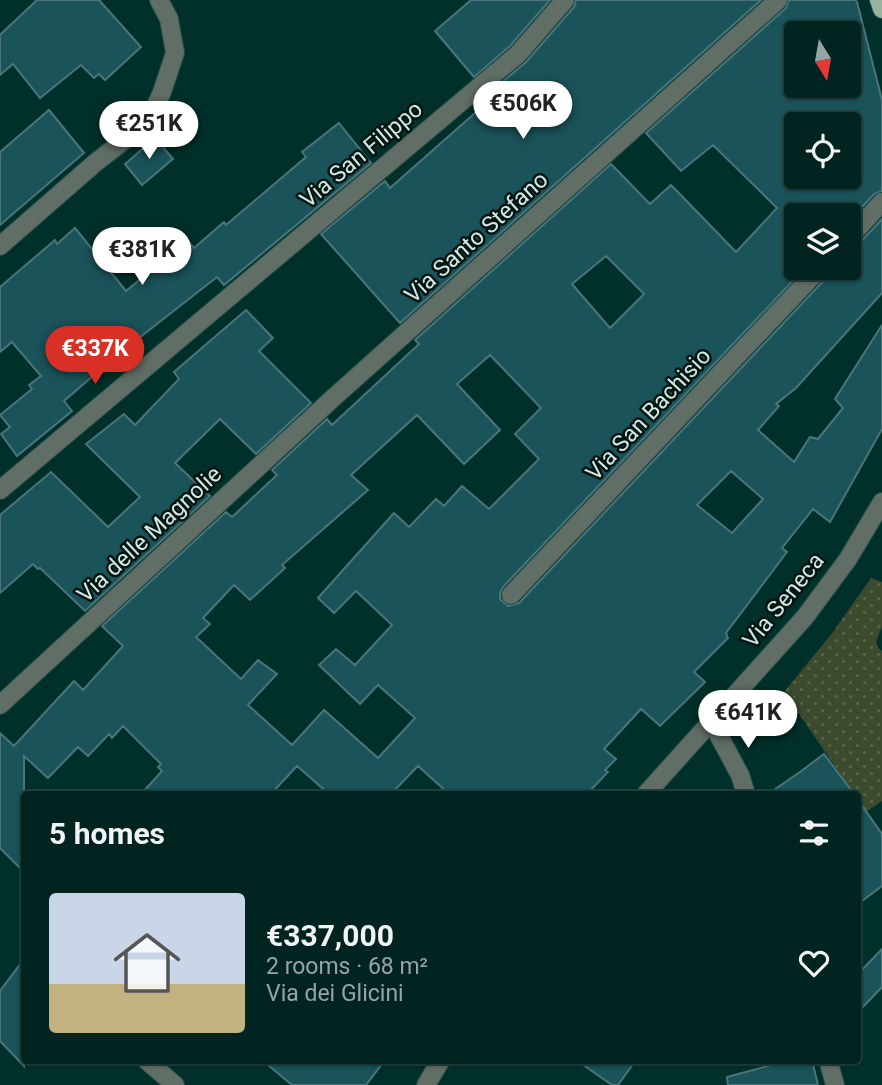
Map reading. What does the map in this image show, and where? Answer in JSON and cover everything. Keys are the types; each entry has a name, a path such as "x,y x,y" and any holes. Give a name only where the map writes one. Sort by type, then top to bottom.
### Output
{"main road":[{"path":"879,0 882,9"}],"street":[{"path":"0,246 95,163 149,121 176,53 169,19 159,0"},
{"name":"Via San Filippo","path":"0,490 518,54 565,0"},
{"name":"Via Santo Stefano","path":"332,399 778,0"},
{"path":"861,224 882,202"},
{"name":"Via San Bachisio","path":"511,594 809,280"},
{"name":"Via delle Magnolie","path":"0,705 332,399"},
{"name":"Via Seneca","path":"649,791 806,617 848,559 882,502"},
{"path":"711,722 746,791"},
{"path":"151,1064 175,1085"},
{"path":"426,1085 439,1064"},
{"path":"829,1064 835,1085"}],"green space":[{"path":"871,578 882,582 882,626 876,642 882,651 882,801 866,812 861,804 861,791 852,791 784,692 833,632"}],"building":[{"path":"37,0 99,0 141,47 105,80 99,74 94,78 81,65 40,98 13,64 0,75 0,35"},
{"path":"471,0 550,0 510,46 474,77 435,31"},
{"path":"576,0 761,0 400,323 321,234 385,181 390,188 492,98 488,94 526,62 574,7"},
{"path":"789,0 857,2 882,100 882,191 874,194 861,208 861,203 784,203 784,280 794,280 500,593 500,599 508,606 519,603 824,280 861,280 861,242 882,219 882,293 796,388 776,404 779,406 758,430 794,462 810,437 818,439 843,408 835,399 882,325 882,429 830,522 813,509 782,548 787,552 726,633 728,638 694,672 705,682 660,726 641,709 604,749 616,759 590,791 446,791 418,766 394,791 326,791 297,766 274,791 144,791 162,771 158,767 161,764 123,726 112,738 109,734 88,756 78,747 48,778 24,756 21,869 0,848 0,733 14,746 74,681 83,690 123,646 102,626 226,512 232,517 277,475 272,470 327,419 332,425 419,344 415,340 611,164 650,204 671,185 736,252 777,208 713,145 681,171 646,133 786,8","holes":["606,256 644,294 610,328 572,284","490,355 541,408 515,434 539,459 489,509 462,486 444,506 436,499 409,527 394,513 318,598 334,613 356,591 392,625 355,665 336,649 319,665 360,704 378,685 415,718 378,758 324,710 292,745 248,705 277,674 258,660 241,679 196,637 210,624 203,618 234,585 250,600 285,568 282,565 368,490 351,475 417,415 464,464 500,430 457,384","731,471 763,499 732,533 697,505"]},
{"path":"49,110 84,153 0,225 0,152"},
{"path":"339,123 371,163 224,285 217,277 116,356 64,401 72,411 17,456 1,434 10,427 0,415 32,389 29,385 41,376 12,342 0,352 0,287 55,240 57,244 75,228 126,291 169,255 161,247 179,231 194,248 224,222 226,225 306,157 302,152"},
{"path":"155,138 173,159 142,185 125,164"},
{"path":"246,310 273,338 259,351 311,403 256,454 220,419 175,463 210,496 85,611 33,564 0,593 0,515 51,472 108,527 140,497 86,444 124,414 135,425 179,379 174,372"},
{"path":"824,754 852,791 772,791"},
{"path":"861,804 882,834 882,886 861,902"},
{"path":"882,949 882,987 861,1009 861,971"},
{"path":"21,963 21,1063 0,1041 0,991"},
{"path":"267,1064 382,1064 366,1085 292,1085"},
{"path":"582,1064 633,1064 618,1085 612,1085"},
{"path":"775,1064 813,1064 818,1085 728,1085 727,1077"}]}
